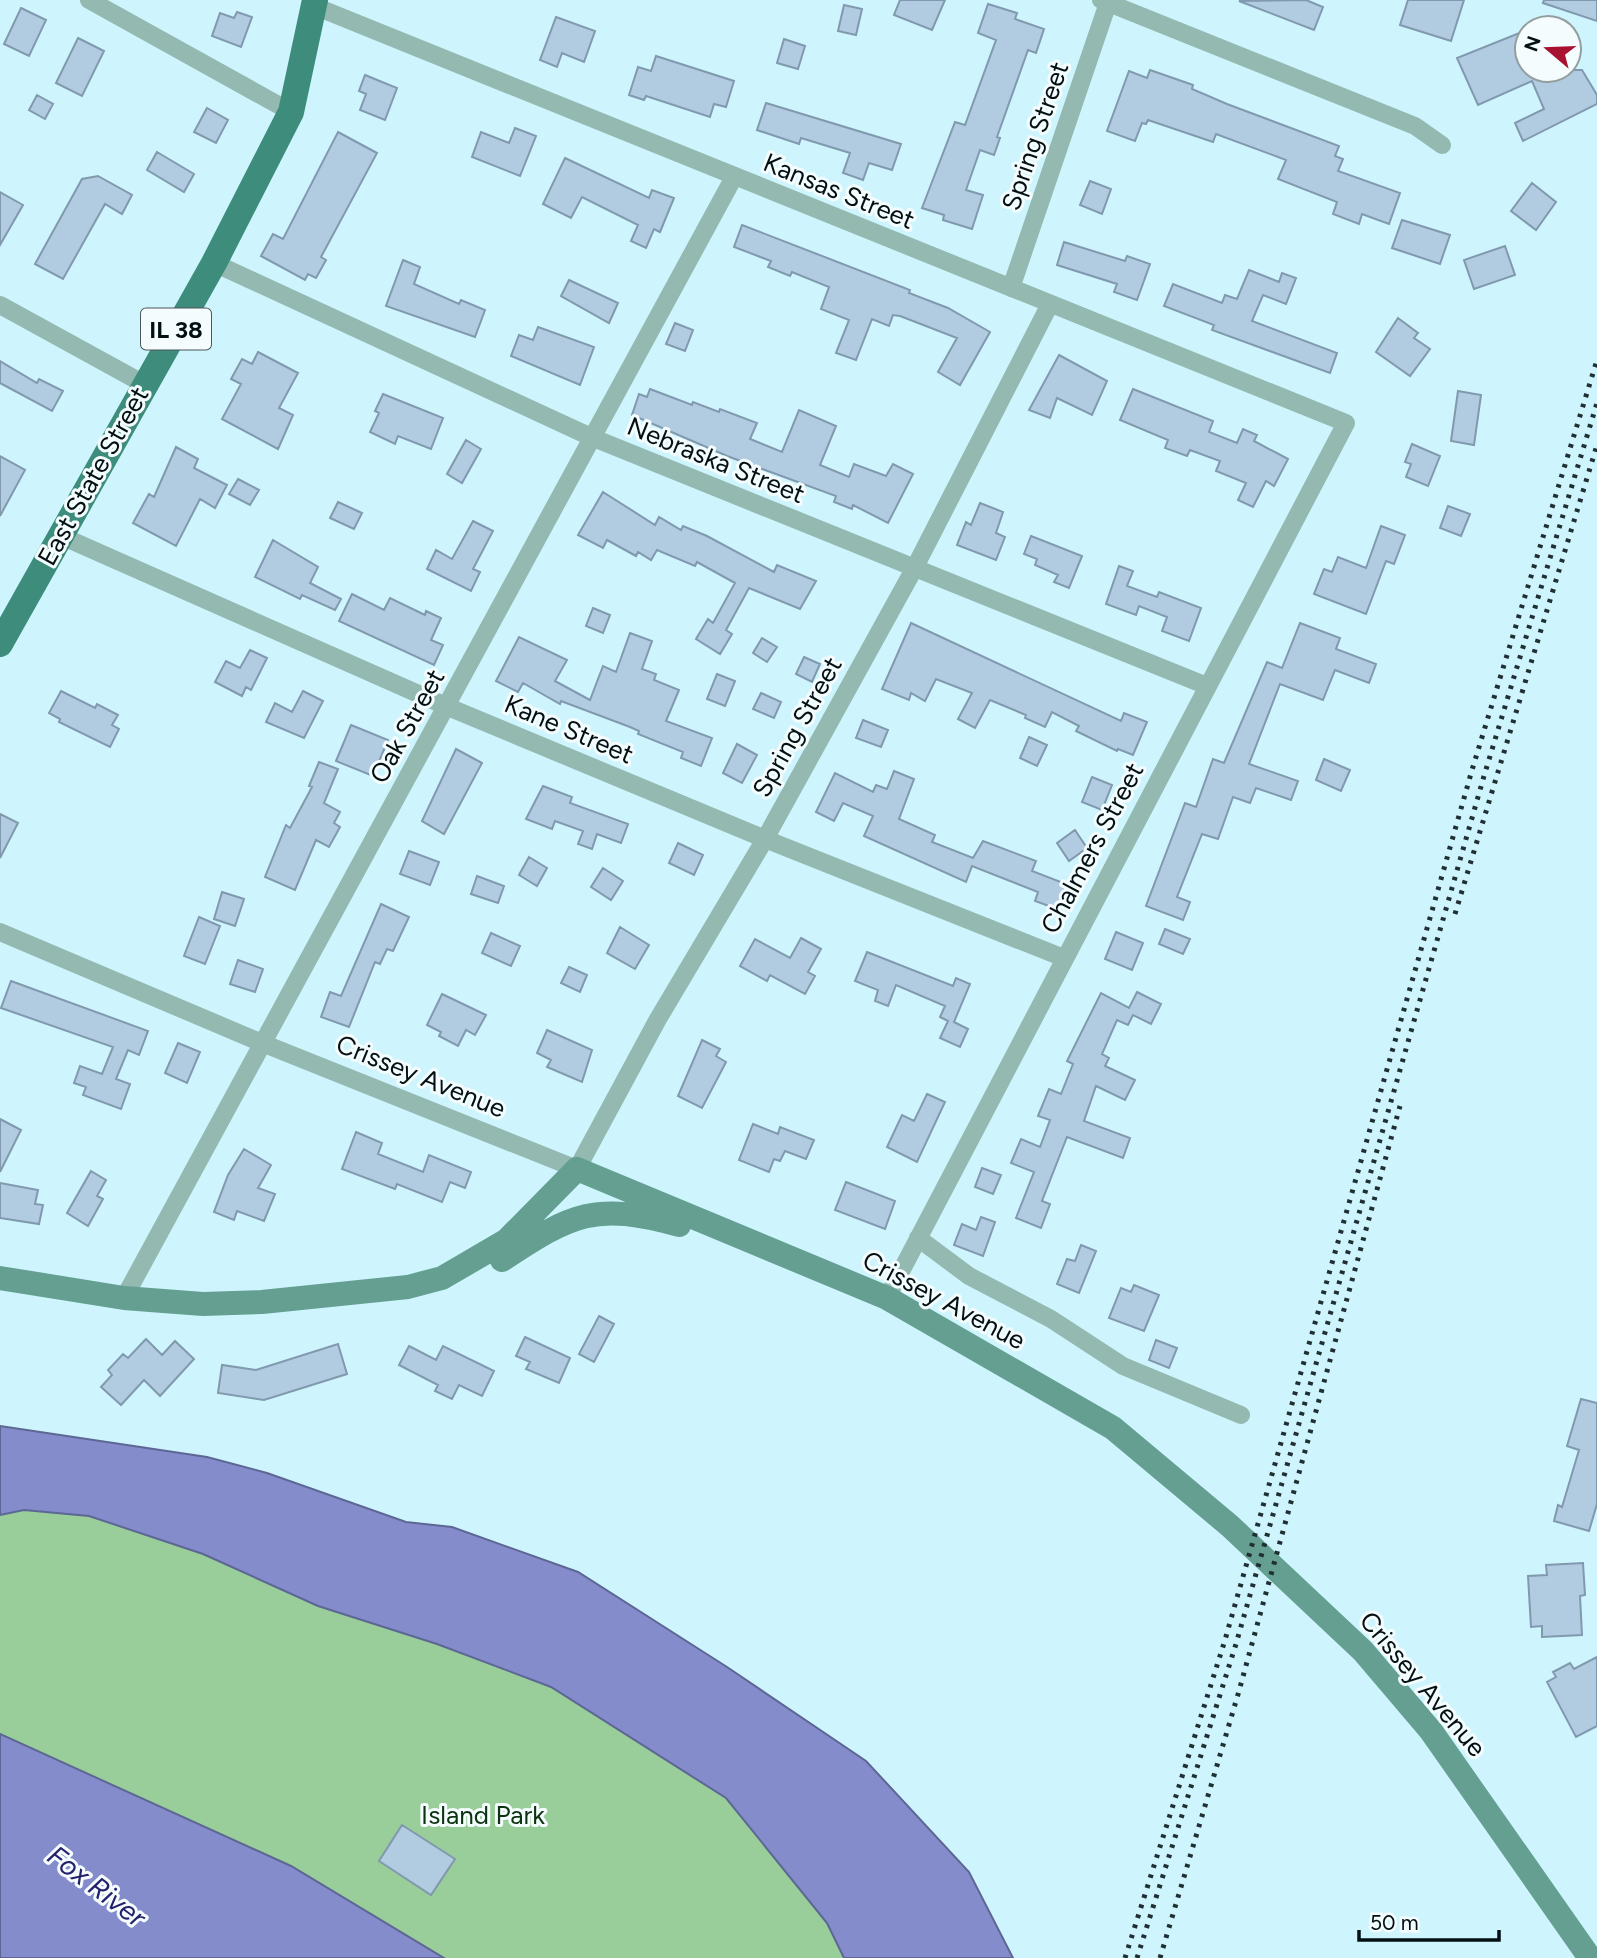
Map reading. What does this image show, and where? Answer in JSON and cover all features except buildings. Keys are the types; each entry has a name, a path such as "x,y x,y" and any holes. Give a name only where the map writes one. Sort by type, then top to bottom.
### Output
{"main road":[{"name":"East State Street","path":"0,644 214,263 291,112 314,3"},
{"name":"Crissey Avenue","path":"577,1169 887,1298 1113,1428 1181,1483 1363,1651 1431,1731 1590,1958"},
{"path":"442,1278 507,1240 577,1169"},
{"path":"0,1278 124,1298 203,1304 262,1302 408,1287 471,1273 498,1263 561,1223 585,1214 615,1211 656,1219 773,1252"}],"street":[{"path":"89,0 291,112"},
{"path":"1106,1 1415,126 1442,145"},
{"name":"Spring Street","path":"1010,288 1106,1"},
{"name":"Kansas Street","path":"314,3 734,177 1346,423"},
{"name":"Oak Street","path":"124,1298 448,707 591,437 734,177"},
{"name":"Nebraska Street","path":"214,263 591,437 1207,686"},
{"name":"Spring Street","path":"577,1169 658,1019 765,839 914,569 1050,304"},
{"path":"0,305 144,384"},
{"name":"Chalmers Street","path":"887,1298 1346,423"},
{"name":"Kane Street","path":"59,535 448,707 765,839 1064,958"},
{"name":"Crissey Avenue","path":"0,932 262,1043 577,1169"},
{"name":"Crissey Avenue","path":"918,1238 969,1276 1051,1319 1123,1366 1241,1415"}],"green space":[{"name":"Island Park","path":"24,1510 89,1516 203,1554 551,1687 726,1798 827,1923 844,1958 444,1958 291,1866 0,1734 0,1515"}],"water":[{"path":"0,1426 207,1457 267,1473 406,1522 452,1527 578,1572 727,1667 866,1761 969,1872 1013,1958 844,1958 827,1923 726,1798 551,1687 437,1644 318,1606 203,1554 89,1516 24,1510 0,1515"},
{"name":"Fox River","path":"0,1734 291,1866 444,1958 0,1958"}],"railway":[{"path":"1125,1958 1225,1640 1472,770 1597,360"},
{"path":"1137,1958 1236,1644 1484,776 1597,403"},
{"path":"1455,914 1597,445"},
{"path":"1160,1958 1239,1691 1400,1106"}]}
